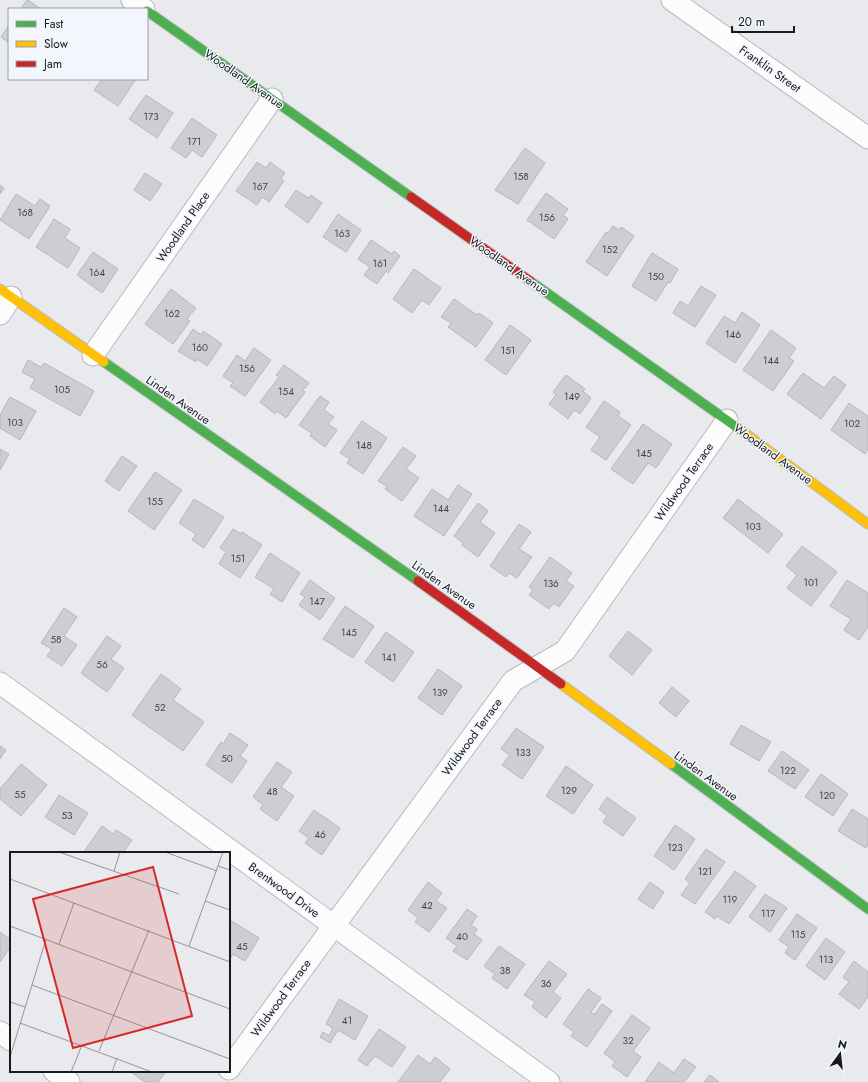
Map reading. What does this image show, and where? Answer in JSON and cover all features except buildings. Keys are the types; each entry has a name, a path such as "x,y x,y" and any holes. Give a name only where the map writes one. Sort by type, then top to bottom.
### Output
{"street":[{"path":"132,0 143,8"},
{"name":"Franklin Street","path":"672,0 868,138"},
{"name":"Woodland Avenue","path":"148,12 727,420 868,524"},
{"name":"Woodland Place","path":"93,355 272,99"},
{"name":"Linden Avenue","path":"4,300 93,355 538,667 868,909"},
{"name":"Wildwood Terrace","path":"230,1067 513,681 565,651 727,420"},
{"name":"Brentwood Drive","path":"0,683 549,1082"},
{"path":"0,1032 10,1039"},
{"name":"Wildwood Terrace","path":"219,1082 226,1072"}],"traffic: fast":[{"path":"148,12 411,197"},
{"path":"530,281 742,431"},
{"path":"104,362 418,581"},
{"path":"671,764 868,909"}],"traffic: slow":[{"path":"0,289 104,362"},
{"path":"742,431 868,524"},
{"path":"561,684 671,764"}],"traffic: jam":[{"path":"411,197 530,281"},
{"path":"418,581 561,684"}]}
